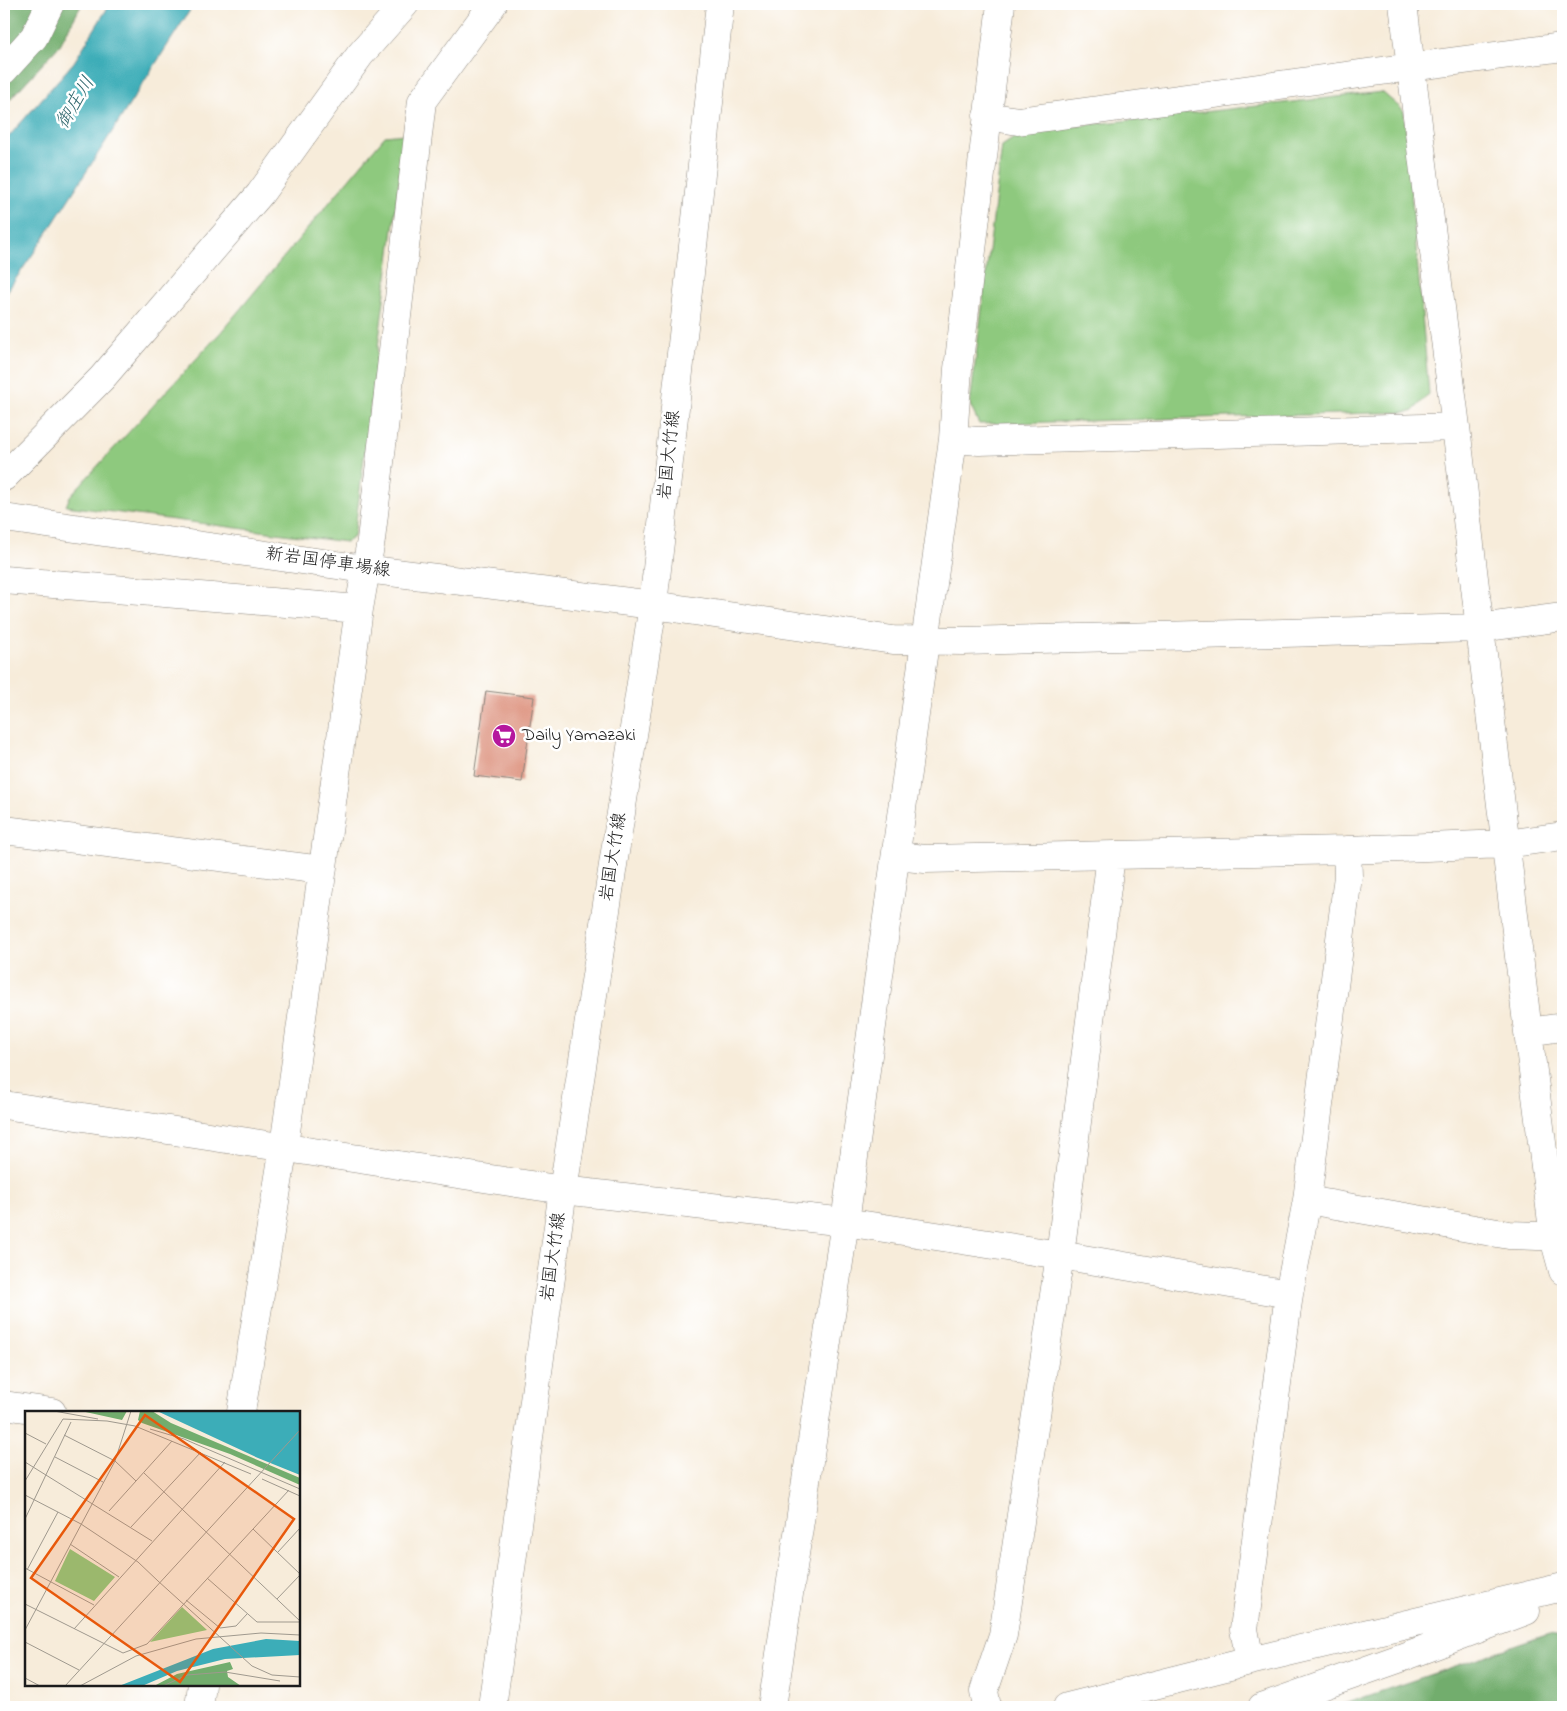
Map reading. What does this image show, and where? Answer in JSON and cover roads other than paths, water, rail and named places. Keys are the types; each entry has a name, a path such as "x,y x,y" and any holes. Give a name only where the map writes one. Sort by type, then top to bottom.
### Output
{"street":[{"path":"4,70 34,37 50,4"},
{"path":"4,477 102,378 260,194 360,55 405,4"},
{"path":"241,1411 284,1146 359,609 371,540 422,101 493,4"},
{"name":"岩国大竹線","path":"492,1707 563,1190 653,605 720,4"},
{"path":"772,1707 845,1222 953,439 958,369 1000,4"},
{"path":"1403,4 1456,427 1528,1032 1563,1272"},
{"path":"987,116 1018,121 1563,48"},
{"path":"953,439 979,441 1456,427"},
{"name":"新岩国停車場線","path":"4,518 365,569 653,605 893,640 963,641 1479,628 1563,617"},
{"path":"4,580 359,609"},
{"path":"4,830 322,870"},
{"path":"896,856 925,859 1347,850 1506,844 1563,836"},
{"path":"1250,1661 1244,1629 1289,1294 1307,1200 1348,876 1347,850"},
{"path":"986,1707 984,1691 1003,1635 1060,1255 1111,856"},
{"path":"1528,1032 1563,1027"},
{"path":"4,1105 284,1146 563,1190 845,1222 1060,1255 1289,1294"},
{"path":"1307,1200 1509,1235 1559,1237"},
{"path":"4,1405 45,1411"},
{"path":"1067,1707 1250,1661 1563,1587"},
{"path":"1262,1707 1398,1659 1527,1610 1563,1592"},
{"path":"199,1707 202,1686"}],"water":[{"name":"御庄川","path":"110,4 194,4 42,241 4,296 4,142 74,62"}],"place":[{"name":"Daily Yamazaki","path":"504,736"}]}
